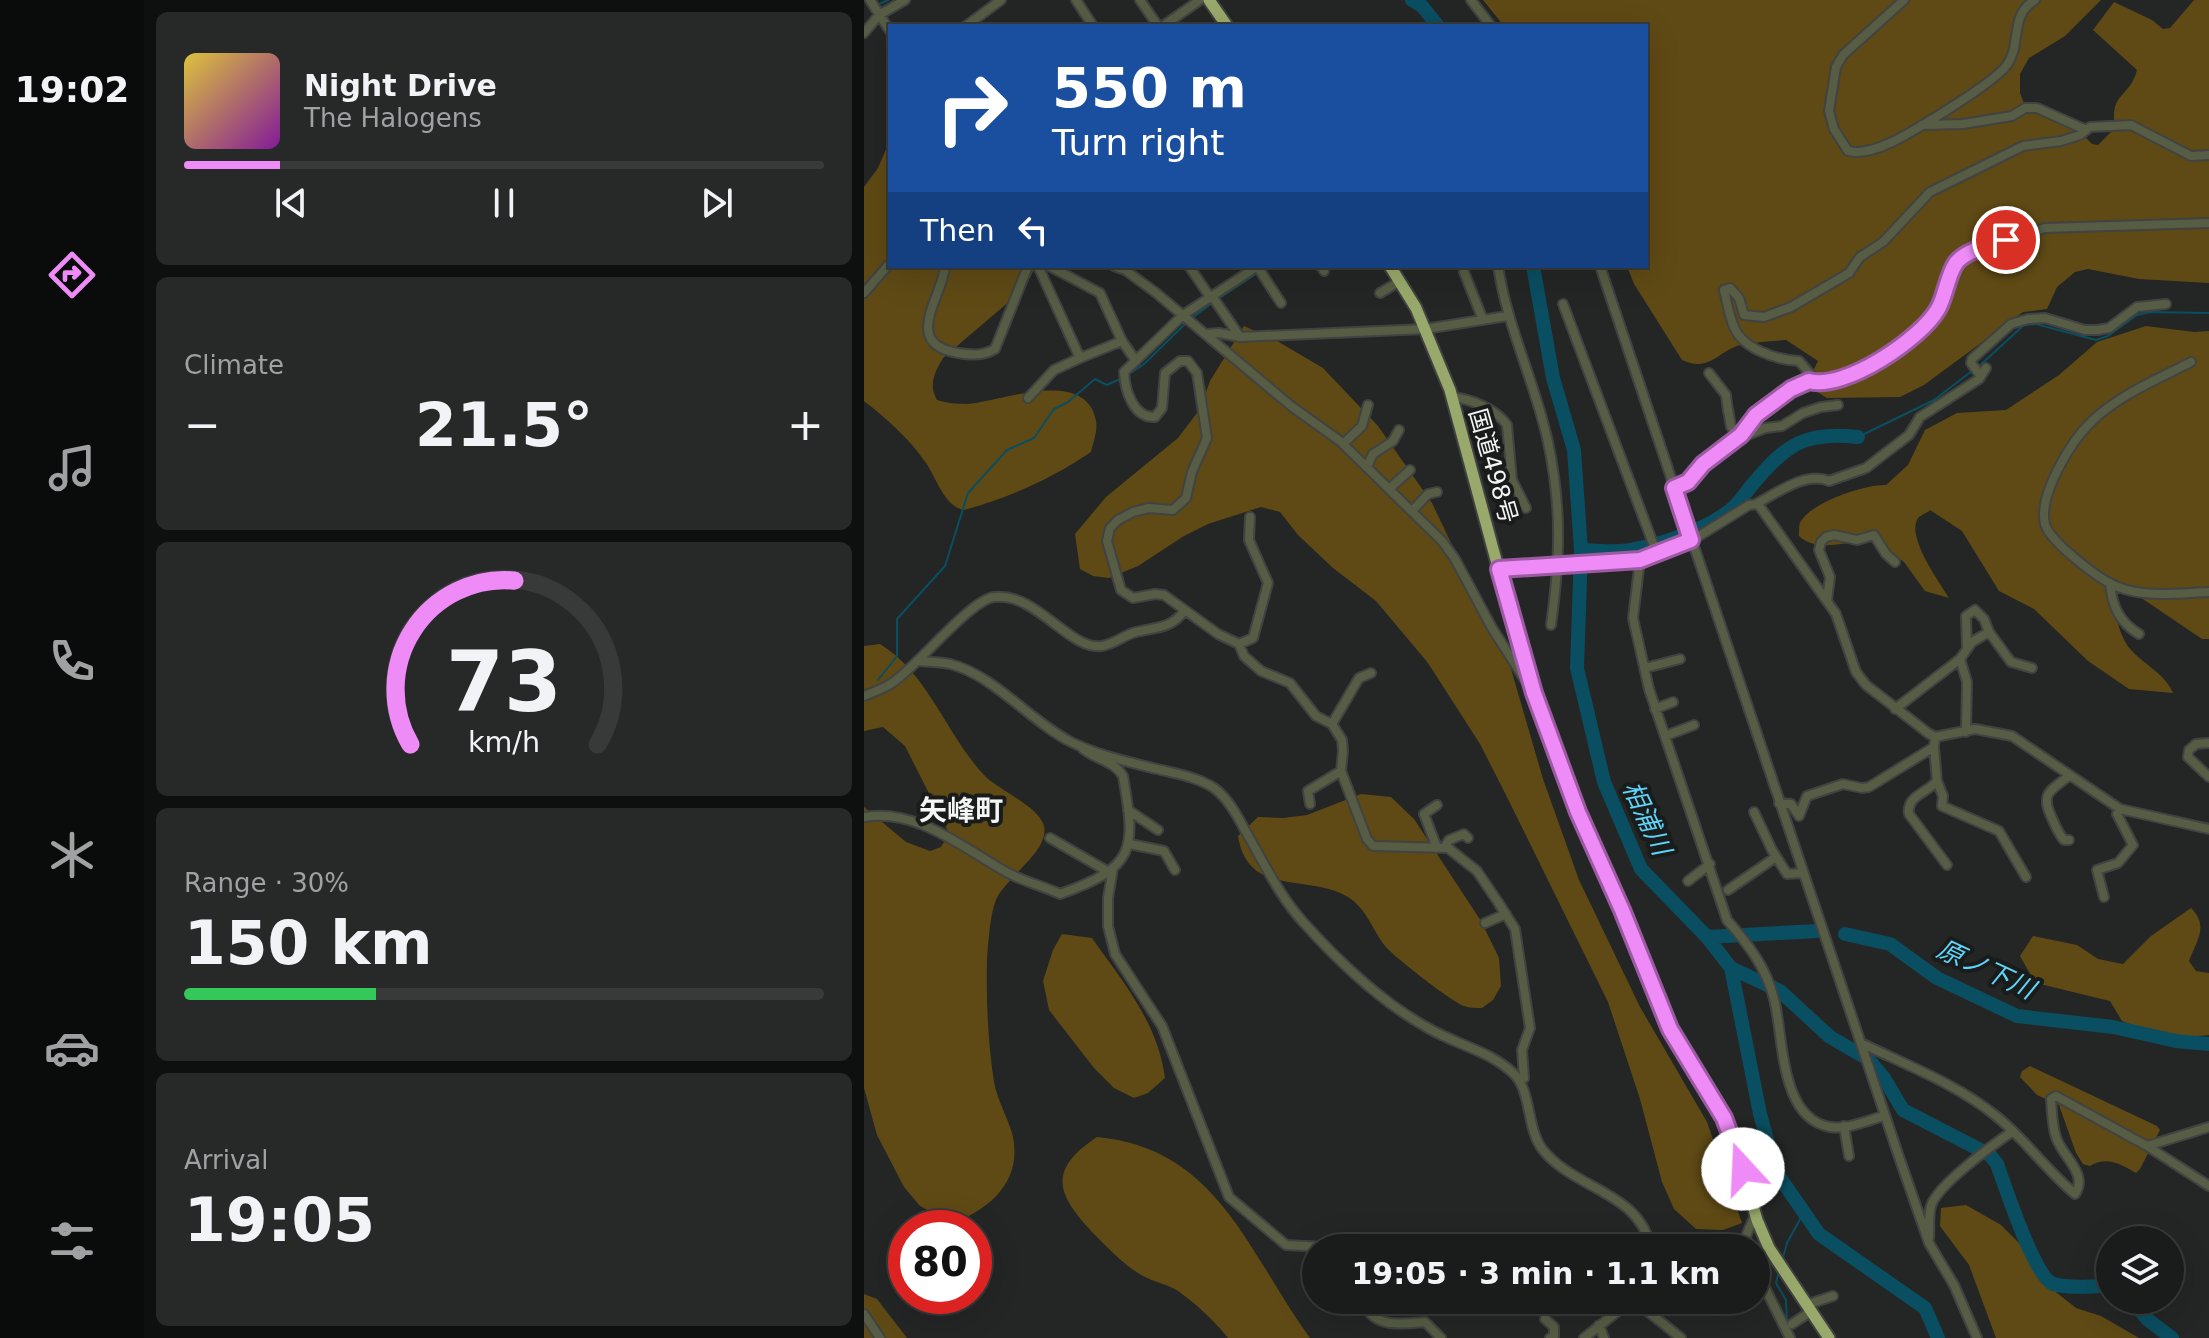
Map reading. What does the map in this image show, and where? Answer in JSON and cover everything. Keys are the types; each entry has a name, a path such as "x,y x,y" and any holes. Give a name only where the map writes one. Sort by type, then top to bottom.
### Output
{"highway":[{"path":"1209,0 1226,24"},
{"name":"国道498号","path":"1391,268 1425,329 1452,397 1534,693 1578,812 1670,1029 1724,1118 1735,1142 1755,1215 1772,1255 1829,1338"}],"street":[{"path":"870,0 888,28"},
{"path":"864,33 879,15 905,0"},
{"path":"969,24 1001,0"},
{"path":"1076,0 1092,24"},
{"path":"1140,0 1158,24"},
{"path":"1163,24 1200,0"},
{"path":"1471,0 1489,24"},
{"path":"1904,0 1843,55 1836,67 1828,101 1829,111 1834,129 1848,151 1888,145 2003,70 2010,61 2020,14 2035,0"},
{"path":"1921,125 1963,124 2012,116 2025,108 2037,108 2086,130"},
{"path":"1809,381 1811,375 1799,361 1786,361 1741,339 1734,328 1724,290 1730,288 1734,291 1744,315 1764,317 1791,307 1849,273 1860,257 1883,242 1930,192 2023,146 2061,141 2080,135 2090,127 2131,125 2191,156 2209,155"},
{"path":"1674,488 1688,482 1703,464 1742,434 1756,415 1791,389 1809,381 1820,384 1844,377 1868,366 1913,337 1937,311 1956,263 1975,250 2045,228 2209,223"},
{"path":"864,293 888,265"},
{"path":"945,268 928,312 931,337 953,352 975,355 995,349 1027,268"},
{"path":"1039,268 1080,358"},
{"path":"1052,268 1072,282 1100,293 1122,341 1136,361"},
{"path":"1123,268 1291,406 1343,444 1442,541 1534,693"},
{"path":"1190,268 1240,337"},
{"path":"1281,303 1258,268 1184,316 1136,361 1124,377 1129,397 1139,412 1155,417 1162,408 1165,373 1180,361 1188,361 1197,373 1207,438 1192,472 1186,498 1173,510 1149,508 1133,512 1110,528 1107,541 1121,590 1133,598 1164,595 1218,634 1239,644 1244,656 1261,671 1290,683 1316,716 1332,724 1342,740 1341,771 1367,839 1373,846 1448,848 1477,871 1515,929 1530,1028 1522,1050 1524,1078"},
{"path":"1465,268 1483,320"},
{"path":"1498,268 1507,316 1548,441 1558,501 1562,565 1551,625"},
{"path":"1601,268 1884,1116 1929,1243 1954,1285 1977,1338"},
{"path":"1380,293 1400,281"},
{"path":"1563,304 1654,548"},
{"path":"1499,569 1640,560 1654,548 1690,537 1794,483 1819,476 1829,481 1866,468 1909,435 1920,417 1979,379 1982,372 1973,365 1972,359 2011,324 2045,318 2085,330 2109,328 2137,307 2166,304"},
{"path":"1207,334 1240,337 1425,329 1507,316"},
{"path":"1028,398 1054,370 1122,341"},
{"path":"2191,362 2136,390 2091,421 2073,442 2055,478 2045,523 2050,534 2100,579 2120,588 2152,594 2209,592"},
{"path":"1709,373 1726,395 1731,427 1742,434"},
{"path":"1452,397 1465,399 1498,414 1504,420 1512,480 1526,508"},
{"path":"1728,411 1730,397"},
{"path":"1343,444 1362,426 1368,405"},
{"path":"1733,441 1765,428 1782,426 1803,413 1838,405"},
{"path":"1367,467 1373,454 1393,441 1399,430"},
{"path":"1389,489 1410,470"},
{"path":"1412,511 1428,494 1437,492"},
{"path":"1756,504 1766,513 1836,614 1856,672 1866,685 1935,742 1942,806 1999,831 2026,877"},
{"path":"1239,644 1253,638 1268,583 1249,540 1250,517"},
{"path":"1827,600 1830,577 1819,550 1826,537 1834,535 1857,540 1874,535 1895,562"},
{"path":"1640,560 1633,618 1655,709 1727,920 1753,950 1763,968 1774,999 1785,1069 1793,1095 1804,1112 1817,1123 1832,1128 1884,1116"},
{"path":"2110,583 2117,613 2128,627 2139,634"},
{"path":"864,696 891,684 920,661 971,610 994,597 1016,600 1033,607 1083,643 1100,647 1133,632 1170,625 1184,611"},
{"path":"1967,649 1966,616 1975,610 2011,662 2032,668"},
{"path":"1895,709 1960,659 1972,642 1989,632"},
{"path":"1645,668 1680,659"},
{"path":"1960,659 1967,682 1966,732"},
{"path":"920,661 952,664 984,681 1070,742 1133,763 1196,778 1216,790 1237,816 1288,905 1306,926 1388,1004 1430,1030 1501,1063 1516,1075 1523,1089 1531,1128 1542,1149 1556,1163 1634,1212 1648,1234"},
{"path":"1332,724 1359,678 1371,673"},
{"path":"1655,709 1673,702"},
{"path":"1665,736 1694,725"},
{"path":"1779,803 1791,804 1799,816 1807,796 1843,784 1869,787 1935,742 1966,732 1986,731 2012,736 2120,809 2209,829"},
{"path":"2209,743 2196,744 2189,750 2188,757 2209,777"},
{"path":"864,817 892,816 913,821 958,842 1007,873 1060,894 1079,887 1120,863 1130,844 1128,810 1119,768 1089,756 1080,745"},
{"path":"1310,804 1308,791 1341,771"},
{"path":"2069,840 2064,840 2059,833 2045,803 2047,794 2070,775"},
{"path":"1937,781 1910,801 1908,807 1909,814 1947,865"},
{"path":"1437,805 1424,814 1440,848"},
{"path":"2104,897 2097,870 2118,863 2133,845 2117,814 2120,809"},
{"path":"1128,810 1158,830"},
{"path":"1754,812 1787,874 1803,873"},
{"path":"1960,815 1968,828"},
{"path":"1440,848 1464,834 1468,838"},
{"path":"1050,838 1110,870"},
{"path":"1130,844 1164,851 1175,870"},
{"path":"1728,890 1776,857"},
{"path":"1688,881 1710,864"},
{"path":"1110,870 1108,926 1115,954 1162,1026 1229,1197 1286,1245 1302,1246"},
{"path":"1485,923 1506,914"},
{"path":"1861,1043 1977,1101 2013,1131 2075,1194 2079,1189 2079,1178 2056,1137 2051,1099 2056,1096 2147,1146 2209,1186"},
{"path":"1844,1126 1849,1156"},
{"path":"2147,1146 2209,1127"},
{"path":"1929,1243 1931,1207 1941,1187 2013,1131"},
{"path":"1747,1234 1755,1215"},
{"path":"1792,1324 1808,1308 1833,1296"},
{"path":"1770,1298 1790,1338"},
{"path":"864,1314 880,1338"},
{"path":"1370,1314 1374,1319 1396,1324 1425,1322 1441,1338"},
{"path":"1584,1338 1614,1314"},
{"path":"1652,1314 1681,1338"},
{"path":"1545,1319 1554,1327 1554,1336 1550,1338"},
{"path":"1599,1325 1604,1338"}],"shaded area":[{"path":"1483,0 2101,0 2065,36 2029,58 2020,74 2020,93 2025,106 2041,116 2076,128 2092,144 2098,145 2115,128 2117,101 2130,86 2137,70 2093,30 2114,2 2152,20 2163,29 2170,28 2194,0 2209,0 2209,283 2139,279 2088,269 2075,272 2057,287 2047,309 2023,312 1924,385 1900,397 1827,398 1806,385 1818,361 1786,340 1741,345 1700,364 1682,360 1634,284 1628,268 1648,268 1648,24 1502,24"},
{"path":"888,145 888,268 1035,268 1024,289 943,358 933,383 937,400 967,404 1040,391 1076,395 1089,404 1096,421 1091,452 1030,486 964,510 946,498 926,463 905,437 864,401 864,187 878,168"},
{"path":"1244,326 1323,368 1378,426 1432,503 1511,669 1543,779 1579,880 1640,1007 1707,1122 1742,1223 1723,1230 1696,1229 1674,1209 1662,1182 1640,1099 1608,1002 1480,744 1428,663 1376,601 1333,568 1298,535 1280,512 1261,507 1208,524 1138,566 1109,578 1093,576 1080,569 1075,534 1106,497 1178,438 1200,409 1210,381"},
{"path":"2146,326 2209,331 2209,639 2202,639 2131,591 2119,592 2113,603 2128,646 2160,675 2173,693 2129,689 2088,661 2034,609 1999,591 1962,531 1930,510 1919,517 1916,534 1925,558 1949,598 1925,591 1904,562 1871,539 1823,545 1799,536 1800,523 1814,508 1852,491 1886,485 1908,465 1925,430 1957,413 2006,410 2059,375 2097,342"},
{"path":"880,644 912,672 971,760 991,781 1035,812 1044,826 1040,845 1001,892 992,913 987,960 990,1052 995,1088 1012,1133 1014,1150 1009,1178 991,1201 979,1210 927,1210 920,1206 904,1187 877,1135 864,1088 864,807 906,842 930,851 941,847 949,833 905,746 883,727 864,731 864,646"},
{"path":"1361,794 1391,797 1414,819 1481,921 1499,958 1501,986 1493,1000 1482,1008 1457,1003 1399,959 1385,946 1360,907 1348,897 1332,890 1266,876 1254,868 1244,855 1238,836 1258,817 1307,815"},
{"path":"2191,908 2200,927 2189,961 2196,971 2209,973 2209,1035 2167,1039 2122,1021 2110,1001 2044,985 2033,979 2020,956 2033,936 2077,945 2098,959 2123,964 2151,936"},
{"path":"1062,934 1092,938 1138,1004 1155,1039 1165,1078 1148,1093 1134,1098 1114,1088 1094,1068 1049,1010 1043,981"},
{"path":"2030,1066 2157,1126 2160,1130 2140,1169 2136,1173 2108,1161 2090,1166 2083,1164 2059,1105 2037,1095 2020,1077 2022,1071"},
{"path":"1097,1137 1138,1145 1173,1161 1201,1183 1226,1210 1310,1338 1228,1338 1178,1291 1143,1276 1113,1253 1073,1209 1063,1185 1069,1162"},
{"path":"1966,1205 2001,1225 2019,1243 2057,1293 2076,1308 2101,1316 2139,1338 1996,1338 1969,1265 1940,1226 1941,1208"},
{"path":"864,1294 877,1299 907,1338 864,1338"}],"waterway":[{"path":"875,6 888,0"},
{"name":"相浦川","path":"1412,0 1422,6 1436,24"},
{"name":"相浦川","path":"1533,268 1553,378 1574,450 1581,550 1577,668 1604,782 1641,869 1707,937 1731,968 1760,1114 1776,1172 1819,1234 1925,1308 1938,1338"},
{"path":"1218,299 1259,272"},
{"path":"1192,318 1212,303"},
{"path":"1977,368 2024,325 2036,324 2096,340 2108,336 2137,315 2150,312 2209,313"},
{"path":"1129,374 1143,365 1187,322"},
{"path":"1858,437 1934,400 1972,371"},
{"path":"878,680 897,656 897,619 945,566 968,493 1007,450 1034,438 1054,409 1068,402 1095,379 1107,385 1120,379"},
{"path":"1581,550 1631,550 1694,531 1732,509 1765,470 1798,443 1824,436 1858,437"},
{"name":"原ノ下川","path":"1707,937 1817,931"},
{"name":"原ノ下川","path":"1845,934 1890,944 1937,978 2017,1016 2113,1027 2176,1041 2209,1044"},
{"path":"1731,968 1780,991 1830,1037 1868,1059 1884,1078 1903,1110 1990,1155 1997,1164 2029,1248 2045,1277 2053,1284 2096,1286"},
{"path":"1782,1261 1787,1243 1804,1212"},
{"path":"1779,1271 1776,1283 1786,1300 1787,1325"},
{"path":"2143,1314 2172,1338"}],"district":[{"name":"矢峰町","path":"961,810"}],"route":[{"path":"1743,1169 1724,1118 1670,1029 1622,910 1591,844 1534,693 1499,569 1640,560 1691,540 1674,488 1688,482 1703,464 1741,435 1756,415 1791,389 1809,381 1820,384 1844,377 1868,366 1913,337 1937,311 1956,263 1975,250 2006,240"}]}
